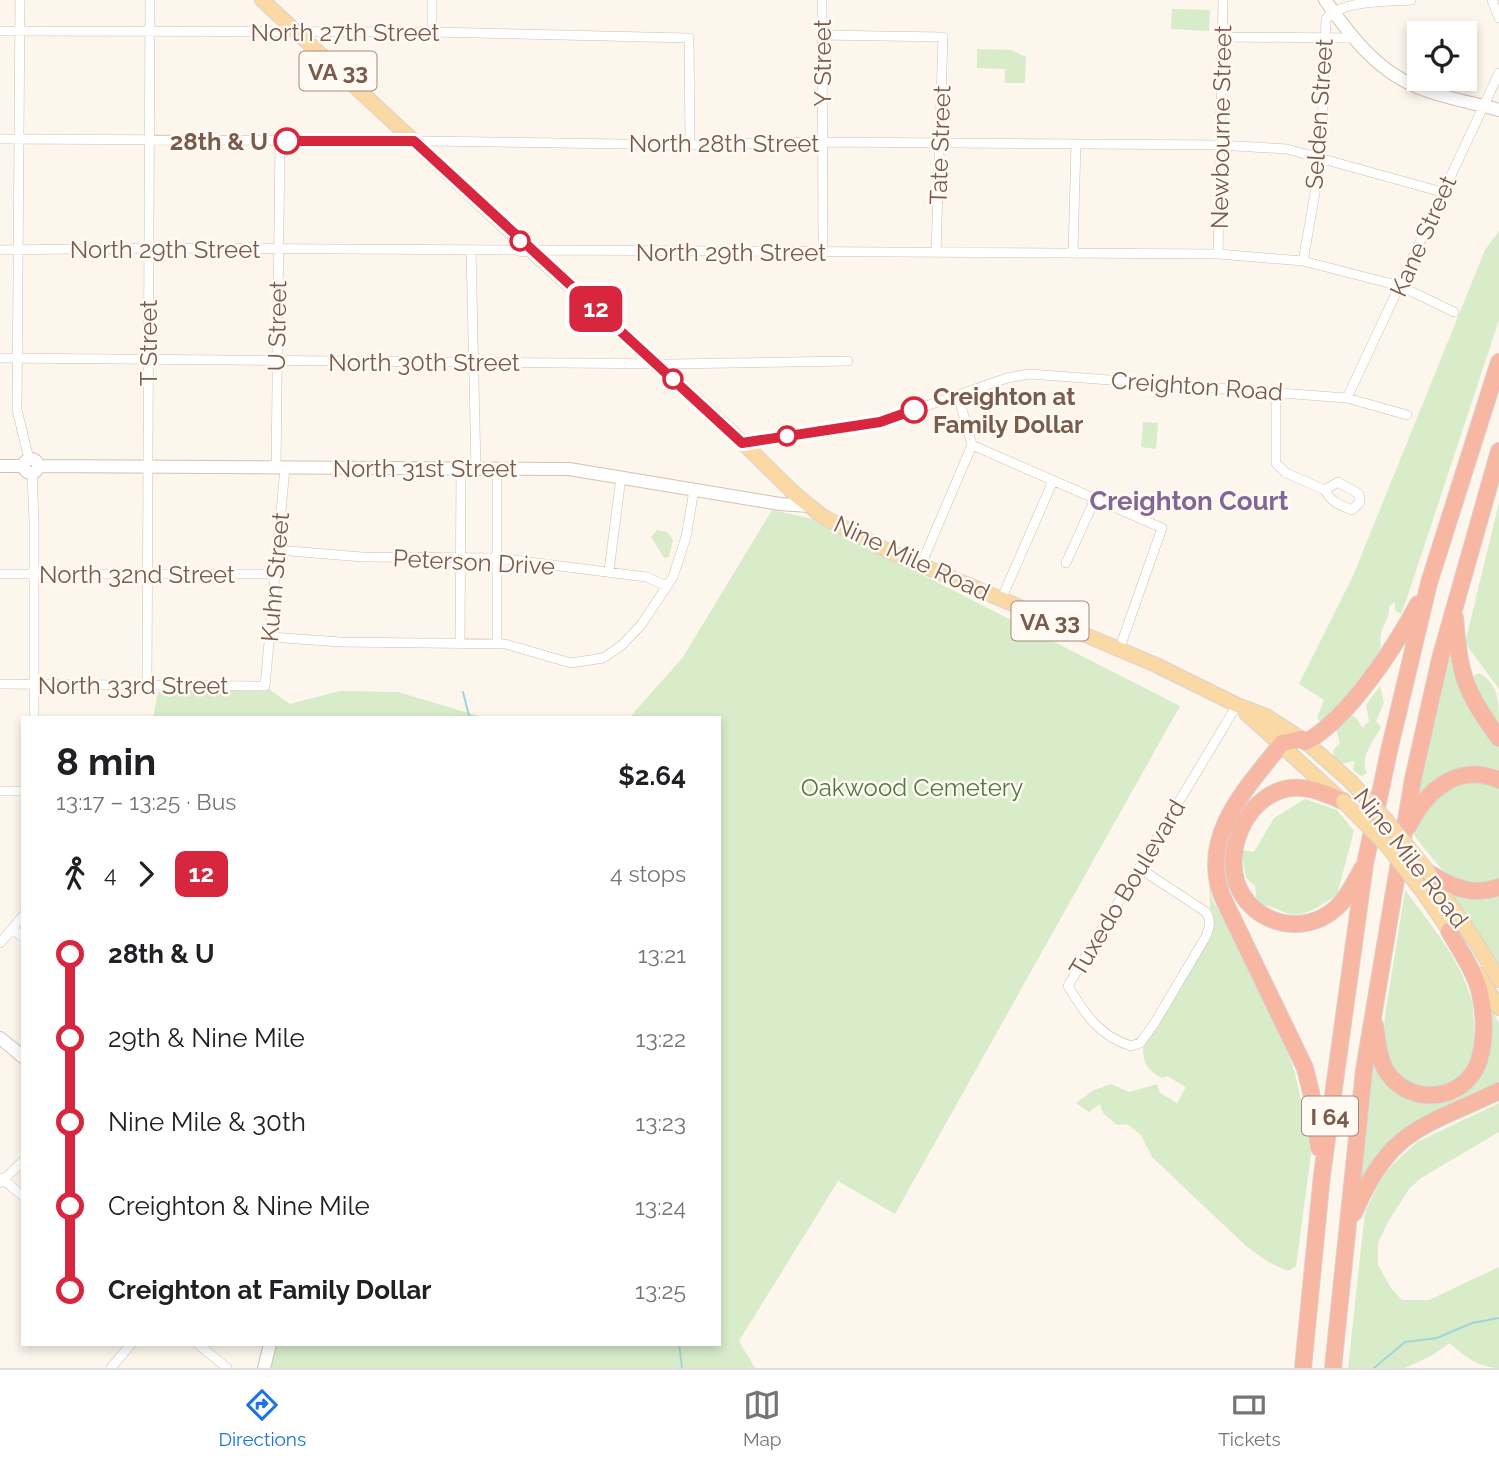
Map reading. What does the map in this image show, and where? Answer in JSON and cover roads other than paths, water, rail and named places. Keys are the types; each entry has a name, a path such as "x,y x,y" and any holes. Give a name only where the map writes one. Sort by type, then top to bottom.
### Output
{"highway":[{"name":"I 64","path":"1303,1368 1322,1175 1365,864 1429,583 1499,362"},
{"name":"I 64","path":"1333,1368 1349,1225 1356,1127 1420,744 1440,659 1499,451"},
{"path":"1322,1175 1305,1068 1222,896 1216,878 1216,854 1221,830 1234,806 1282,743 1304,741 1321,734 1367,684 1402,635 1429,583"},
{"path":"1455,609 1458,655 1464,681 1478,710 1499,738"},
{"path":"1403,838 1423,802 1444,782 1468,774 1490,776 1499,780"},
{"path":"1343,801 1312,789 1292,788 1272,794 1260,802 1251,811 1238,836 1233,863 1237,884 1243,896 1260,913 1282,923 1302,924 1318,920 1336,909 1347,896 1365,864"},
{"path":"1429,873 1449,885 1470,891 1499,887"},
{"path":"1373,1014 1381,1060 1387,1072 1402,1087 1418,1094 1434,1096 1448,1093 1465,1082 1478,1062 1483,1040 1483,1020 1477,983 1449,930"},
{"path":"1349,1225 1368,1180 1396,1144 1420,1127 1499,1091"}],"main road":[{"name":"Nine Mile Road","path":"262,0 809,506 851,533 1188,680 1237,705 1266,716 1304,741 1350,781 1387,821 1429,873 1499,980"},
{"name":"Nine Mile Road","path":"1237,705 1282,743 1388,847 1423,892 1499,1008"}],"street":[{"path":"20,0 18,420 31,466 34,492 34,716"},
{"name":"T Street","path":"147,685 150,0"},
{"path":"432,0 432,32"},
{"name":"Y Street","path":"822,0 823,252"},
{"name":"Newbourne Street","path":"1218,254 1223,0"},
{"path":"1325,0 1353,38 1377,63 1404,81 1424,90 1499,110"},
{"path":"1333,11 1351,5 1411,0"},
{"path":"1492,0 1499,18"},
{"name":"Selden Street","path":"1303,261 1321,159 1326,19 1333,11"},
{"name":"North 27th Street","path":"0,31 432,32 689,38 690,145"},
{"name":"Tate Street","path":"822,35 943,37 936,253"},
{"path":"1223,37 1353,38"},
{"name":"Kane Street","path":"1346,398 1499,73"},
{"name":"North 28th Street","path":"0,139 690,145 821,142 1219,145 1287,149 1442,192"},
{"name":"U Street","path":"280,141 276,360 281,468"},
{"path":"1073,252 1076,144"},
{"name":"North 29th Street","path":"0,250 149,248 1218,254 1303,261 1400,286 1454,312"},
{"path":"471,250 476,468"},
{"name":"North 30th Street","path":"0,358 656,363 848,361"},
{"name":"Creighton Road","path":"742,443 880,422 1006,379 1030,374 1346,398 1407,415"},
{"path":"1276,392 1276,463 1286,473 1325,490"},
{"path":"921,565 972,445 958,395"},
{"path":"972,445 1163,528 1119,650"},
{"name":"North 31st Street","path":"0,466 569,469 780,505 809,506"},
{"name":"Kuhn Street","path":"265,686 278,550 281,468"},
{"path":"460,644 461,468"},
{"path":"497,469 497,644"},
{"path":"609,571 621,477"},
{"path":"1001,600 1053,481"},
{"path":"270,637 341,642 497,644 510,645 565,662 586,662 603,658 621,646 641,625 667,586 683,546 694,490"},
{"path":"1066,563 1091,498"},
{"name":"Peterson Drive","path":"278,550 362,557 497,558 646,577 667,586"},
{"name":"North 32nd Street","path":"0,574 275,574"},
{"name":"North 33rd Street","path":"0,684 265,686"},
{"name":"Tuxedo Boulevard","path":"1139,868 1207,913 1210,926 1154,1024 1140,1043 1134,1046 1124,1044 1099,1030 1085,1015 1069,986 1139,868 1237,705"},
{"path":"0,791 21,791"},
{"path":"0,943 21,918"},
{"path":"12,929 21,936"},
{"path":"0,1038 21,1056"},
{"path":"21,1163 1,1180 21,1195"},
{"path":"111,1368 129,1346"},
{"path":"200,1346 227,1368"},
{"path":"264,1368 270,1346"}],"waterway":[{"path":"463,692 469,716"},
{"path":"1374,1368 1405,1342 1437,1338 1472,1323 1499,1318"},
{"path":"679,1346 682,1368"}],"place":[{"name":"28th & U","path":"287,141"},
{"name":"Creighton at Family Dollar","path":"914,410"}],"district":[{"name":"Creighton Court","path":"1189,501"}],"park label":[{"name":"Oakwood Cemetery","path":"912,787"}]}
